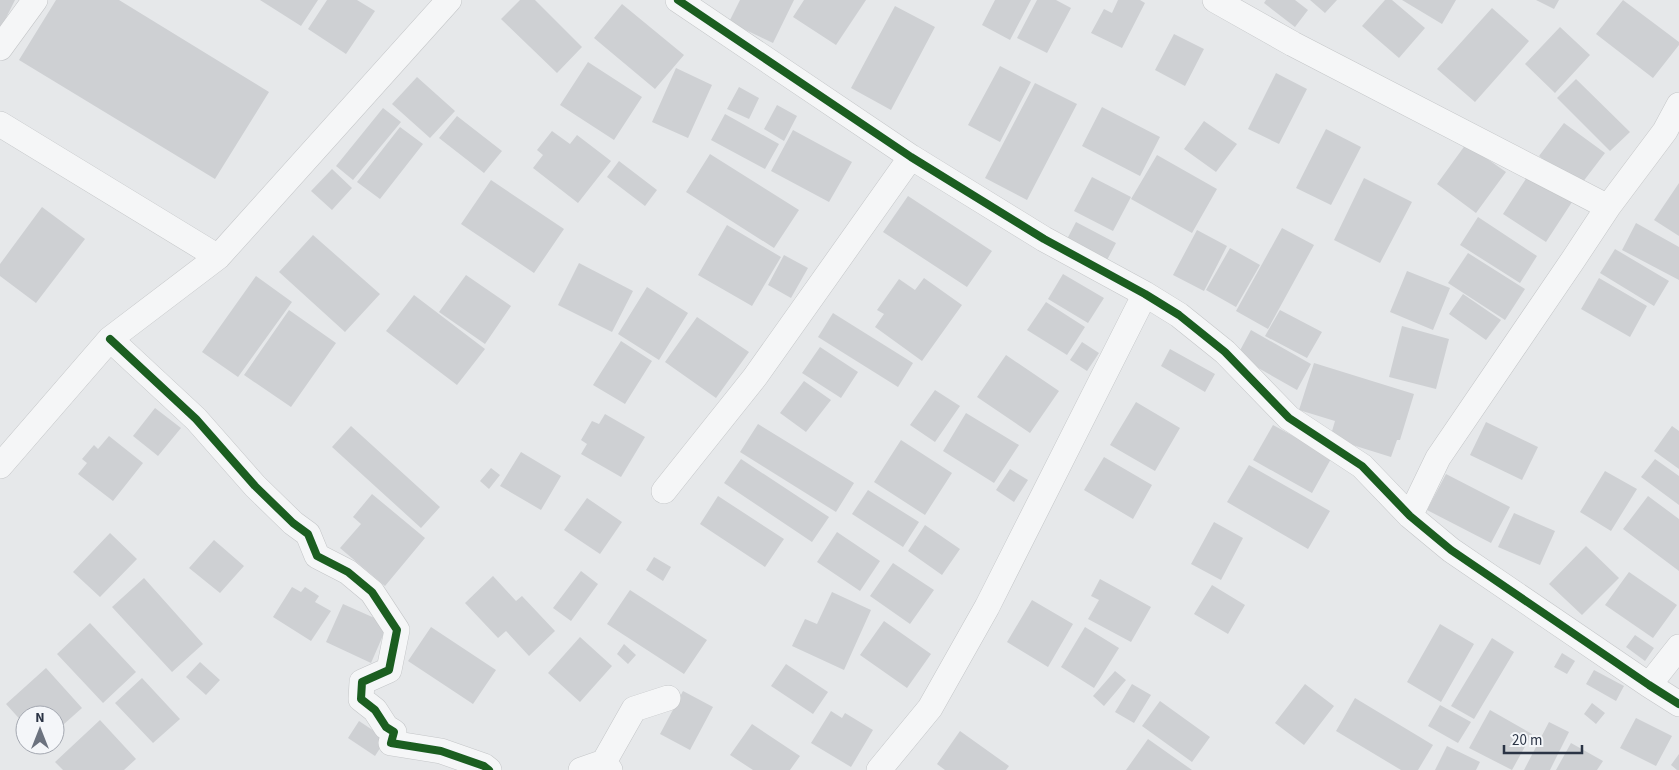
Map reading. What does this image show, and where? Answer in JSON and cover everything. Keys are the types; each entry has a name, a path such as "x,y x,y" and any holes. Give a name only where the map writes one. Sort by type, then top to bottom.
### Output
{"street":[{"path":"0,48 35,0"},
{"path":"0,466 110,340 218,257 449,0"},
{"path":"678,0 911,157 1044,239 1145,294 1179,315 1225,352 1289,418 1362,466 1410,516 1451,550 1649,686 1679,704"},
{"path":"1215,0 1293,44 1608,207"},
{"path":"1410,516 1438,458 1608,207 1664,131 1679,105"},
{"path":"0,124 218,257"},
{"path":"664,491 755,377 911,157"},
{"path":"879,770 930,708 987,607 1145,294"},
{"path":"110,340 196,419 255,486 293,523 308,534 317,556 348,572 372,592 397,630 389,670 362,682 361,699 375,710 386,727 394,732 391,743 441,751 484,766 489,770"},
{"path":"1649,686 1679,648"},
{"path":"598,767 634,709 668,698"}],"building":[{"path":"0,0 15,0 0,30"},
{"path":"56,0 119,0 269,92 215,179 19,60"},
{"path":"260,0 318,0 301,26"},
{"path":"327,0 357,0 375,11 346,54 308,29"},
{"path":"520,0 535,0 582,47 557,73 501,19"},
{"path":"740,0 794,0 773,43 729,22"},
{"path":"804,0 866,0 836,45 793,17"},
{"path":"995,0 1031,0 1010,40 982,25"},
{"path":"1037,0 1056,0 1071,8 1047,53 1017,38"},
{"path":"1118,0 1140,0 1145,3 1122,48 1091,33 1104,9 1112,13"},
{"path":"1266,0 1295,0 1308,10 1295,27 1264,3"},
{"path":"1310,0 1337,0 1325,13"},
{"path":"1385,0 1392,0 1425,28 1399,58 1362,26"},
{"path":"1402,0 1456,0 1442,24"},
{"path":"1536,0 1559,0 1554,9"},
{"path":"1623,0 1679,42 1679,45 1653,78 1596,34"},
{"path":"622,4 684,55 655,89 594,38"},
{"path":"895,6 935,27 891,110 851,88"},
{"path":"1492,8 1529,41 1475,102 1437,69"},
{"path":"1560,27 1590,55 1555,93 1525,64"},
{"path":"1174,34 1204,49 1185,86 1155,70"},
{"path":"588,62 642,97 614,140 560,105"},
{"path":"1000,66 1031,82 1000,142 968,125"},
{"path":"676,68 712,85 688,138 652,122"},
{"path":"1276,73 1307,89 1279,144 1248,129"},
{"path":"417,77 455,111 430,138 392,104"},
{"path":"1576,79 1630,132 1610,151 1557,98"},
{"path":"1035,83 1077,104 1027,200 985,178"},
{"path":"739,87 759,98 749,119 727,109"},
{"path":"777,105 797,116 784,141 764,129"},
{"path":"1102,107 1160,137 1140,176 1082,146"},
{"path":"383,108 401,122 353,180 336,166"},
{"path":"725,114 779,144 765,169 711,140"},
{"path":"457,116 502,151 484,173 439,138"},
{"path":"1204,121 1237,144 1216,172 1184,149"},
{"path":"1564,123 1605,153 1579,187 1539,156"},
{"path":"400,127 423,144 380,199 357,182"},
{"path":"1326,129 1361,147 1331,205 1296,188"},
{"path":"793,130 852,162 829,202 771,171"},
{"path":"552,131 570,144 577,135 611,161 578,203 533,168 543,155 537,150"},
{"path":"1466,144 1506,172 1476,213 1437,184"},
{"path":"710,154 799,210 774,248 686,192"},
{"path":"1157,155 1217,189 1192,233 1131,199"},
{"path":"619,161 657,190 645,206 607,177"},
{"path":"332,169 352,188 332,210 311,191"},
{"path":"1531,171 1574,199 1546,242 1503,214"},
{"path":"1092,177 1131,197 1113,231 1074,211"},
{"path":"1364,178 1412,202 1380,263 1334,240"},
{"path":"491,180 564,229 534,273 461,224"},
{"path":"1679,183 1679,236 1654,220"},
{"path":"908,196 992,251 967,287 883,232"},
{"path":"42,207 85,239 36,303 0,276 0,264"},
{"path":"1478,217 1537,256 1520,283 1460,245"},
{"path":"1076,222 1116,243 1106,262 1066,241"},
{"path":"1636,223 1679,247 1679,280 1622,250"},
{"path":"727,225 781,257 752,306 698,275"},
{"path":"1282,228 1314,245 1268,329 1236,311"},
{"path":"1197,230 1227,246 1204,291 1173,275"},
{"path":"313,235 380,294 345,332 279,272"},
{"path":"1230,248 1260,265 1236,307 1206,290"},
{"path":"1615,249 1669,281 1654,306 1600,273"},
{"path":"1468,253 1525,289 1505,320 1448,283"},
{"path":"784,255 808,268 791,298 768,285"},
{"path":"579,263 633,291 612,332 558,305"},
{"path":"1407,271 1450,288 1433,330 1390,312"},
{"path":"1063,274 1104,298 1088,323 1048,299"},
{"path":"466,275 511,306 485,344 439,312"},
{"path":"256,276 292,302 238,377 202,352"},
{"path":"924,278 962,305 922,361 875,327 884,314 877,310 899,279 915,290"},
{"path":"1599,278 1647,306 1630,337 1581,309"},
{"path":"647,287 688,313 659,360 618,334"},
{"path":"1463,294 1501,320 1486,340 1449,314"},
{"path":"414,295 485,349 457,385 386,331"},
{"path":"1046,302 1085,327 1067,355 1027,330"},
{"path":"289,310 336,343 291,407 244,375"},
{"path":"1280,310 1322,332 1307,358 1265,336"},
{"path":"833,313 913,363 898,387 818,337"},
{"path":"697,317 749,352 716,398 665,362"},
{"path":"1402,326 1449,339 1436,389 1389,377"},
{"path":"1251,330 1311,364 1297,390 1237,356"},
{"path":"621,341 652,361 625,404 593,385"},
{"path":"1082,342 1099,353 1087,371 1070,360"},
{"path":"820,347 858,372 841,398 802,373"},
{"path":"1170,349 1215,374 1205,392 1161,366"},
{"path":"1006,355 1059,391 1030,433 977,397"},
{"path":"1314,363 1414,394 1400,440 1397,440 1391,457 1330,438 1335,421 1299,410"},
{"path":"804,381 831,400 806,432 780,413"},
{"path":"935,390 960,406 935,442 910,425"},
{"path":"1136,402 1180,428 1155,471 1110,445"},
{"path":"155,408 181,428 158,456 133,436"},
{"path":"966,413 1019,445 994,483 943,451"},
{"path":"605,414 645,437 621,477 581,454 587,444 581,440 592,421 599,424"},
{"path":"1486,422 1538,447 1522,480 1470,455"},
{"path":"758,424 854,483 836,512 740,452"},
{"path":"1273,425 1332,457 1312,493 1253,460"},
{"path":"351,426 440,507 421,528 332,447"},
{"path":"1672,426 1679,431 1679,469 1654,451"},
{"path":"109,436 143,463 113,501 78,474 87,463 82,459 94,445 98,449"},
{"path":"901,440 952,473 925,515 874,482"},
{"path":"521,452 561,476 541,510 500,486"},
{"path":"1104,457 1152,485 1133,519 1084,490"},
{"path":"741,459 829,517 812,542 724,483"},
{"path":"1655,459 1679,476 1679,505 1641,477"},
{"path":"1249,465 1330,511 1308,549 1227,502"},
{"path":"491,468 500,475 489,489 480,481"},
{"path":"1010,469 1028,480 1014,502 996,490"},
{"path":"1605,471 1637,489 1611,531 1580,512"},
{"path":"1446,474 1510,507 1491,543 1427,510"},
{"path":"868,490 919,522 903,547 852,514"},
{"path":"372,494 425,538 385,586 340,548 361,524 353,517"},
{"path":"718,496 784,539 765,567 700,524"},
{"path":"1648,496 1679,519 1679,571 1623,529"},
{"path":"587,498 622,522 600,554 564,530"},
{"path":"1514,513 1555,531 1540,565 1498,547"},
{"path":"1214,522 1243,538 1221,580 1191,564"},
{"path":"925,525 960,549 942,575 908,551"},
{"path":"837,532 880,561 860,591 817,562"},
{"path":"110,533 137,559 100,597 73,572"},
{"path":"214,540 244,566 220,593 189,568"},
{"path":"1586,546 1619,578 1582,615 1549,584"},
{"path":"654,557 671,567 663,581 646,570"},
{"path":"893,563 934,590 910,624 870,596"},
{"path":"581,571 598,584 571,621 553,608"},
{"path":"1629,572 1677,605 1653,638 1605,605"},
{"path":"493,576 516,601 522,596 555,631 529,656 506,631 498,638 465,603"},
{"path":"144,578 203,644 172,672 112,607"},
{"path":"1100,579 1151,607 1131,642 1088,619 1099,600 1091,596"},
{"path":"1212,585 1245,605 1228,634 1194,614"},
{"path":"292,587 301,592 305,587 319,596 315,602 331,611 311,641 273,617"},
{"path":"630,590 707,640 684,674 607,624"},
{"path":"832,592 871,610 844,670 792,646 805,619 817,624"},
{"path":"1032,600 1073,624 1048,667 1007,642"},
{"path":"343,604 388,624 371,663 326,642"},
{"path":"884,621 931,654 907,688 860,655"},
{"path":"90,623 136,672 103,703 57,654"},
{"path":"1440,624 1474,644 1441,702 1407,682"},
{"path":"431,627 496,670 473,704 408,661"},
{"path":"1085,627 1119,648 1094,688 1061,667"},
{"path":"1635,635 1654,648 1645,661 1626,647"},
{"path":"580,637 612,666 580,702 548,673"},
{"path":"1492,638 1514,652 1474,719 1451,706"},
{"path":"624,644 636,655 628,664 617,654"},
{"path":"1562,653 1575,661 1567,674 1554,667"},
{"path":"200,662 220,680 206,695 186,677"},
{"path":"786,664 828,692 813,714 771,686"},
{"path":"46,668 82,708 65,723 65,705 15,705 15,714 6,704"},
{"path":"1594,670 1624,686 1616,701 1586,684"},
{"path":"1115,671 1126,680 1104,706 1093,696"},
{"path":"142,678 180,719 153,743 115,703"},
{"path":"1132,684 1151,695 1134,723 1115,712"},
{"path":"1305,684 1334,706 1304,745 1275,723"},
{"path":"683,691 713,707 690,750 660,734"},
{"path":"1355,698 1433,745 1418,770 1401,770 1336,731"},
{"path":"1160,701 1210,737 1192,762 1142,726"},
{"path":"1592,703 1605,713 1596,724 1584,714"},
{"path":"1440,705 1471,722 1458,743 1428,726"},
{"path":"1490,710 1532,734 1512,770 1469,748"},
{"path":"831,711 842,718 845,713 873,730 851,767 811,743"},
{"path":"1636,718 1672,736 1656,766 1620,748"},
{"path":"100,720 136,759 124,770 63,770 55,762 65,755 65,753"},
{"path":"359,721 386,739 375,756 348,738"},
{"path":"1549,722 1569,732 1550,770 1524,770"},
{"path":"752,724 800,756 790,770 753,770 730,755"},
{"path":"960,731 1009,766 1006,770 945,770 937,764"},
{"path":"1148,739 1192,770 1126,770"},
{"path":"1571,743 1603,761 1597,770 1556,770"},
{"path":"1447,746 1480,762 1476,770 1435,770"},
{"path":"1679,754 1679,770 1677,770 1671,765"}],"cycle path":[{"path":"678,0 911,157 1044,239 1145,294 1179,315 1225,352 1289,418 1362,466 1410,516 1451,550 1679,704"},
{"path":"110,339 196,419 255,486 293,523 308,534 317,556 348,572 372,592 397,630 389,670 362,682 361,699 375,710 386,727 394,732 391,743 441,751 484,766 489,770"}]}
